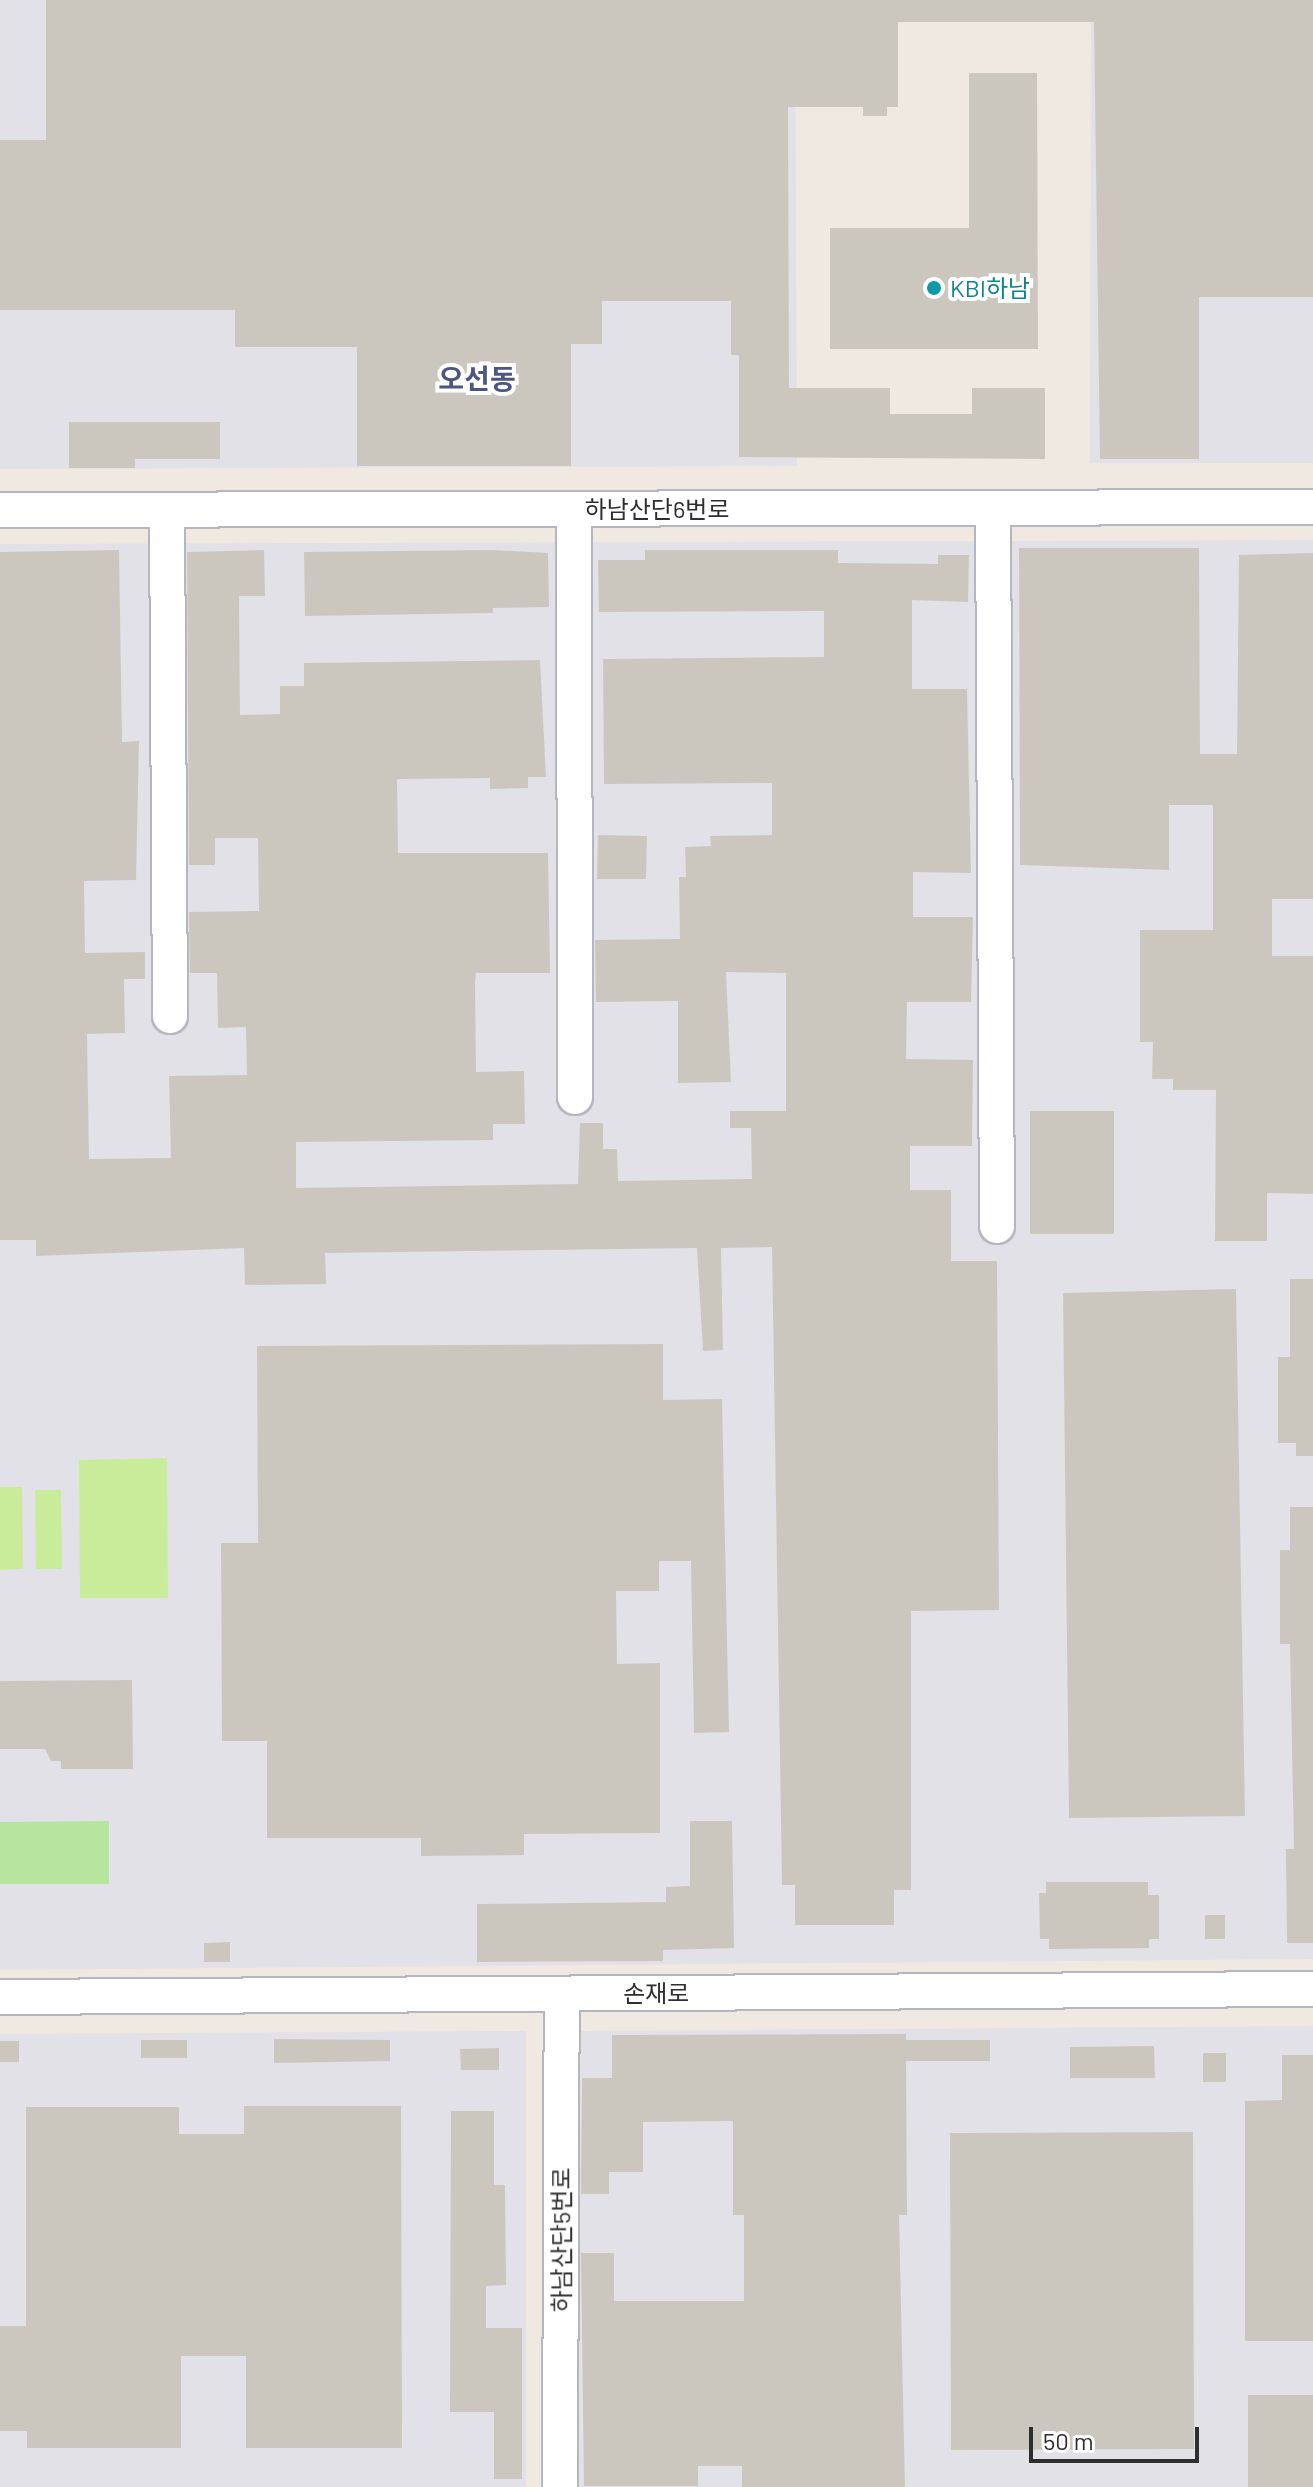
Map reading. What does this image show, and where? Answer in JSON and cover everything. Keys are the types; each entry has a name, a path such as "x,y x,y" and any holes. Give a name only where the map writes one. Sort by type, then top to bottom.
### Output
{"street":[{"name":"하남산단6번로","path":"0,510 1313,507"},
{"path":"993,508 997,1226"},
{"path":"574,509 575,1097"},
{"path":"167,510 170,1016"},
{"name":"손재로","path":"0,1997 1313,1989"},
{"name":"하남산단5번로","path":"560,2487 562,1994"}],"shaded area":[{"path":"0,0 795,0 797,466 0,469"},
{"path":"1091,0 1313,0 1313,463 1090,463"},
{"path":"1313,540 1313,1959 0,1970 0,544"},
{"path":"1313,2026 1313,2487 579,2487 573,2031"},
{"path":"526,2031 526,2487 0,2487 0,2034"}],"green space":[{"path":"167,1458 168,1598 80,1598 79,1460"},
{"path":"0,1487 22,1487 23,1569 0,1570"},
{"path":"35,1490 61,1490 62,1569 36,1569"},
{"path":"109,1821 109,1884 0,1884 0,1822"}],"building":[{"path":"46,0 1313,0 1313,297 1199,297 1199,459 1100,459 1094,22 898,22 898,107 887,107 887,116 863,116 863,107 788,107 789,388 890,388 890,414 972,414 972,388 1045,388 1045,459 739,457 739,355 731,355 731,301 602,301 602,344 571,344 571,466 357,466 357,347 235,347 235,310 0,310 0,140 46,140"},
{"name":"KBI하남","path":"969,73 1037,73 1038,349 830,349 830,228 969,228"},
{"path":"69,422 220,422 220,459 135,459 135,468 69,468"},
{"path":"1019,548 1199,548 1200,754 1237,754 1239,555 1313,553 1313,899 1272,899 1272,956 1313,956 1313,1194 1267,1193 1267,1241 1215,1241 1216,1090 1173,1090 1173,1079 1152,1079 1153,1042 1140,1042 1140,930 1213,930 1213,805 1169,805 1169,870 1020,865"},
{"path":"119,550 122,742 139,741 136,880 84,881 85,953 145,952 145,979 124,979 125,1033 87,1034 89,1159 171,1158 169,1076 247,1075 246,1027 218,1028 217,973 190,973 189,912 259,911 258,838 215,838 215,865 189,865 187,552 264,550 265,596 239,596 240,715 280,714 280,686 304,686 304,663 540,660 546,777 528,777 528,788 490,789 490,778 397,779 398,853 548,853 550,973 476,973 475,981 476,1072 524,1071 525,1124 493,1124 493,1140 296,1142 296,1188 578,1184 580,1123 603,1123 603,1149 617,1149 618,1181 752,1179 751,1128 730,1128 730,1111 786,1111 786,973 726,972 731,1082 678,1083 678,1001 596,1002 595,940 680,939 679,877 686,877 685,847 711,846 710,836 772,835 772,783 604,784 603,659 824,657 824,611 599,612 598,560 645,560 645,550 838,550 838,563 938,564 938,555 969,555 968,602 912,600 912,689 967,689 971,873 913,872 913,917 973,917 971,1002 907,1002 906,1059 973,1060 972,1146 910,1146 910,1190 951,1190 951,1261 997,1261 999,1610 911,1611 911,1890 894,1890 894,1925 795,1925 795,1885 782,1885 772,1247 721,1248 723,1350 703,1351 697,1248 325,1253 326,1284 245,1285 244,1248 36,1256 36,1240 0,1240 0,552"},
{"path":"492,550 548,553 549,607 493,608 493,613 305,616 304,552"},
{"path":"598,835 647,836 646,879 597,879"},
{"path":"1030,1111 1114,1111 1114,1234 1030,1234"},
{"path":"1290,1279 1313,1279 1313,1456 1296,1456 1296,1443 1278,1443 1278,1357 1290,1357"},
{"path":"1236,1289 1245,1816 1069,1818 1063,1293"},
{"path":"663,1344 663,1400 722,1399 729,1732 694,1733 691,1561 659,1561 659,1591 616,1591 617,1664 660,1663 660,1833 524,1834 524,1855 421,1856 421,1838 267,1838 267,1741 222,1741 221,1543 258,1543 257,1346"},
{"path":"1290,1507 1313,1507 1313,1943 1287,1943 1286,1849 1294,1849 1290,1644 1280,1644 1280,1550 1290,1550"},
{"path":"132,1680 133,1769 61,1769 61,1761 51,1761 45,1749 0,1749 0,1681"},
{"path":"690,1821 732,1821 734,1948 663,1950 663,1961 477,1962 477,1904 666,1902 666,1887 690,1886"},
{"path":"1046,1882 1148,1882 1148,1895 1159,1895 1159,1939 1149,1939 1149,1948 1049,1949 1049,1939 1040,1939 1039,1893 1046,1893"},
{"path":"1205,1915 1225,1915 1225,1939 1205,1939"},
{"path":"230,1942 230,1962 204,1962 204,1943"},
{"path":"906,2034 906,2040 990,2040 990,2061 906,2061 907,2215 899,2215 905,2487 742,2487 742,2466 698,2466 698,2486 584,2486 581,2253 614,2253 614,2301 744,2301 744,2215 733,2215 733,2121 643,2122 643,2172 609,2172 609,2194 581,2194 582,2078 612,2078 612,2035"},
{"path":"274,2039 390,2040 390,2061 274,2063"},
{"path":"141,2040 187,2040 187,2058 141,2058"},
{"path":"0,2041 19,2041 19,2062 0,2062"},
{"path":"1154,2046 1155,2078 1070,2078 1070,2047"},
{"path":"499,2048 499,2070 461,2070 460,2049"},
{"path":"1203,2053 1226,2053 1226,2082 1203,2082"},
{"path":"1282,2055 1313,2055 1313,2341 1245,2341 1245,2101 1282,2100"},
{"path":"244,2106 401,2106 402,2448 246,2448 246,2356 181,2356 181,2448 27,2448 27,2431 0,2431 0,2326 26,2326 26,2107 179,2107 179,2134 244,2134"},
{"path":"451,2111 494,2111 494,2185 505,2185 506,2285 486,2286 486,2328 522,2328 522,2479 494,2479 494,2412 450,2412"},
{"path":"1193,2132 1194,2449 951,2450 950,2133"},
{"path":"1248,2395 1313,2395 1313,2487 1248,2487"}],"place":[{"name":"KBI하남","path":"934,288"}],"district":[{"name":"오선동","path":"477,378"}]}
